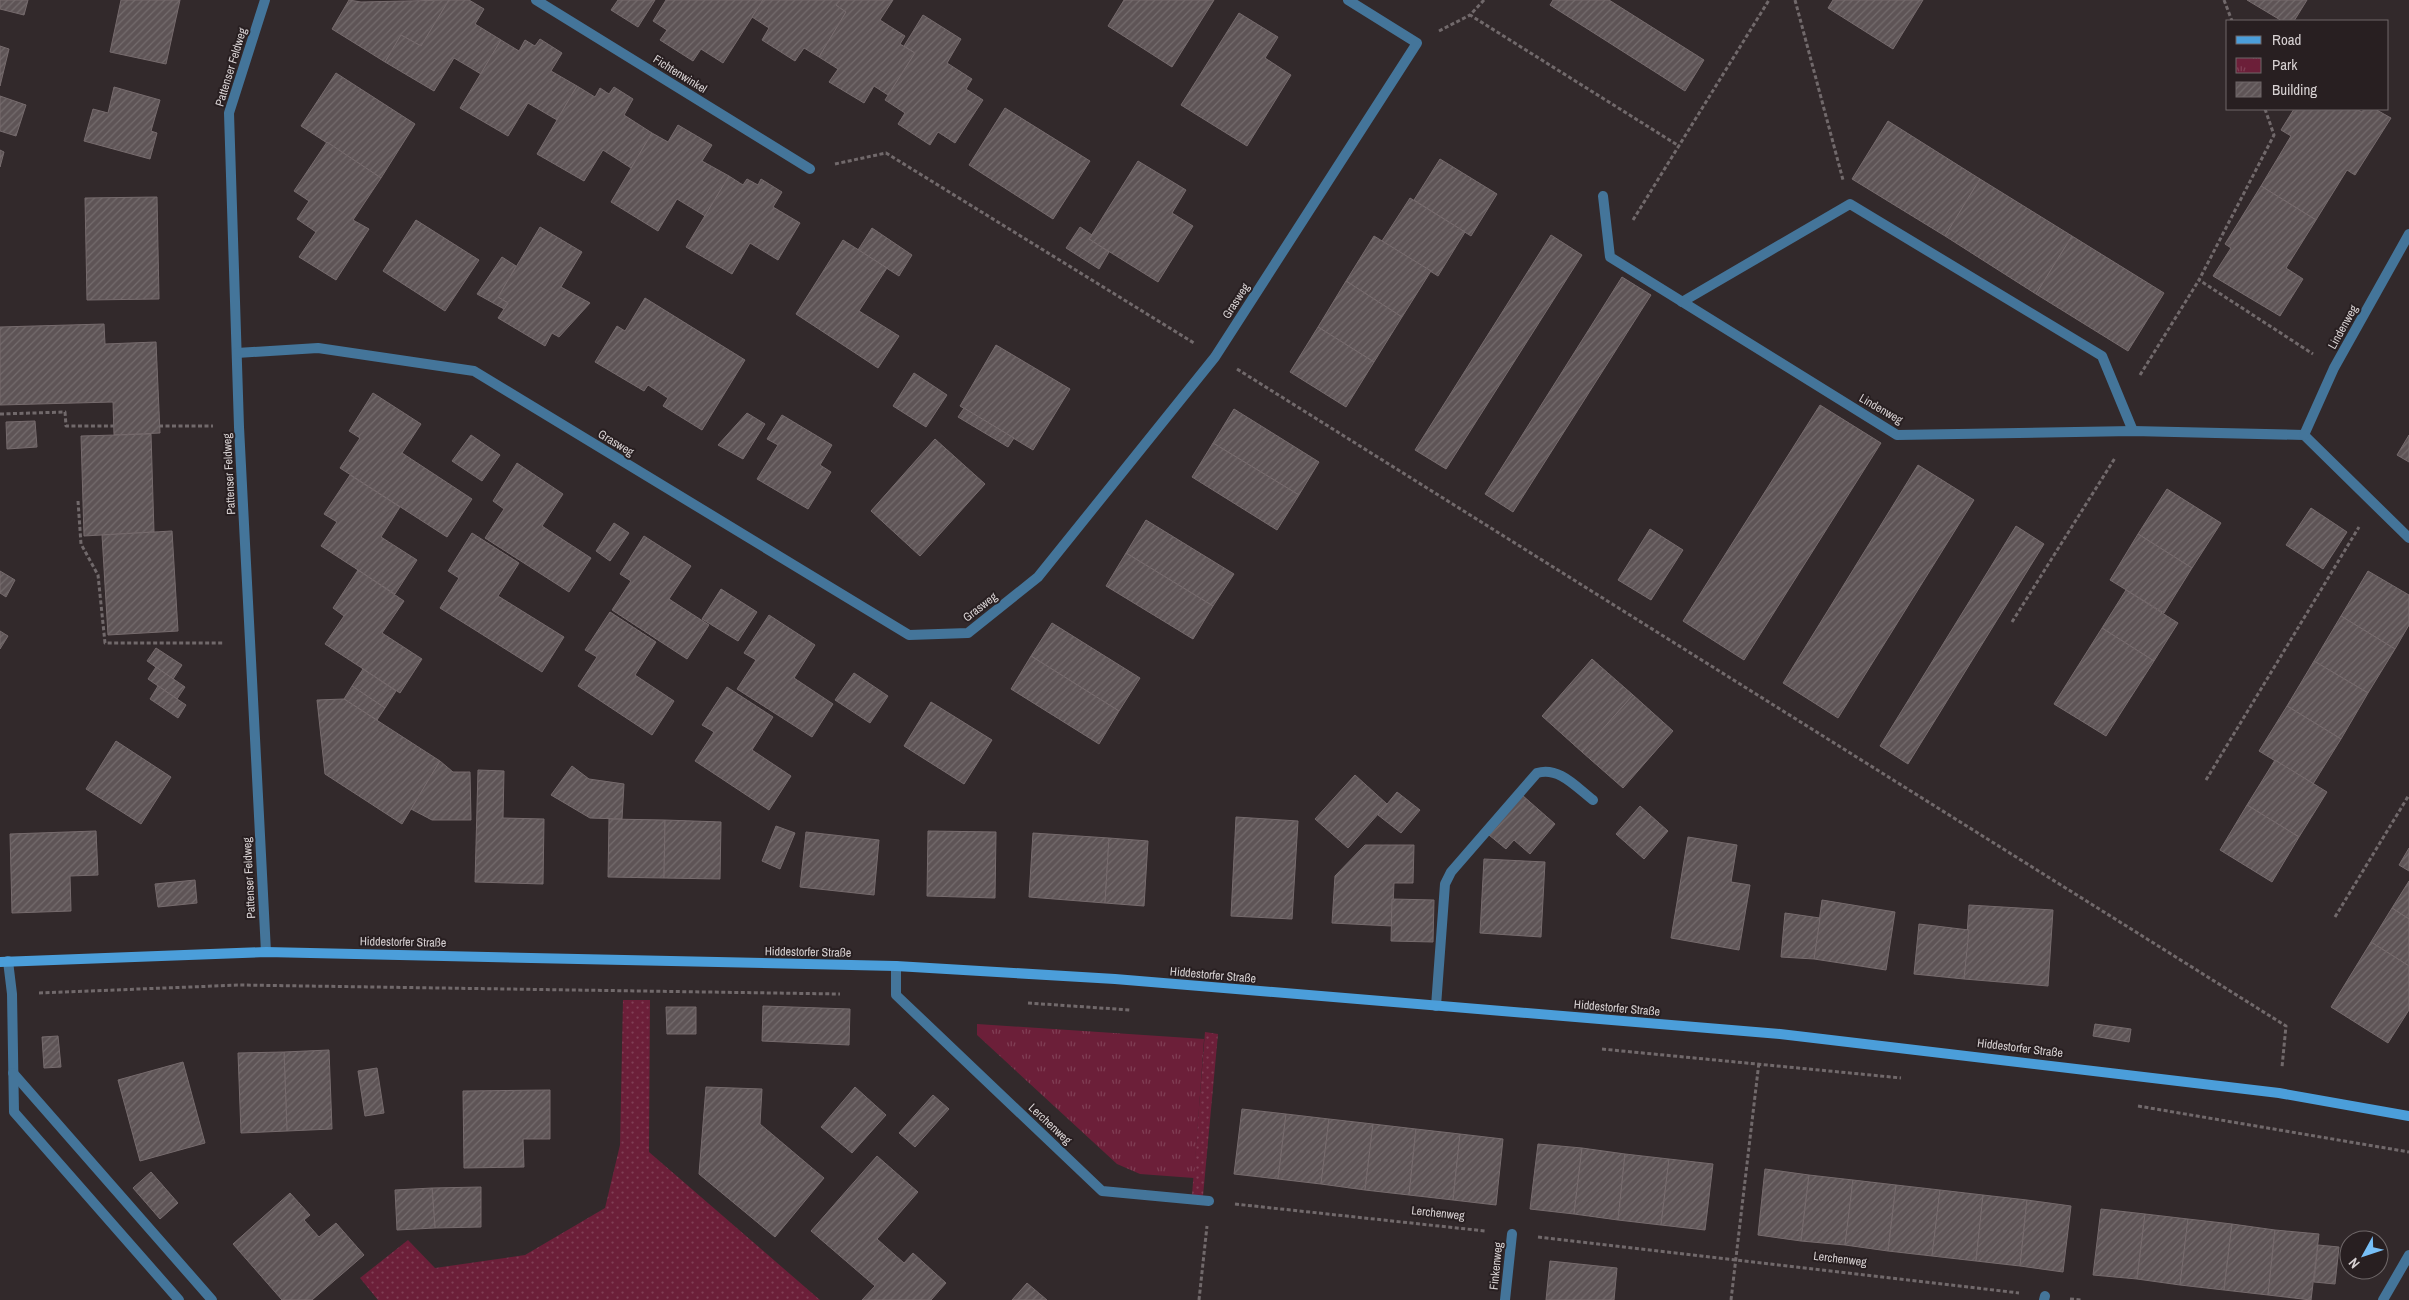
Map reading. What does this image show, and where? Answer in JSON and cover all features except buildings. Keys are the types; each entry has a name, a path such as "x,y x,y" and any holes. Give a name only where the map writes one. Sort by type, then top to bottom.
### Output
{"main road":[{"name":"Hiddestorfer Straße","path":"4,962 266,952 896,966 1115,980 1780,1034 2279,1093 2409,1116"}],"street":[{"name":"Pattenser Feldweg","path":"265,0 229,113 239,426 266,952"},
{"name":"Fichtenwinkel","path":"536,0 810,169"},
{"path":"1348,0 1418,43"},
{"name":"Grasweg","path":"237,353 318,348 474,372 909,635 968,633 1038,577 1215,357 1418,43"},
{"path":"1603,196 1610,257"},
{"path":"1682,302 1850,204 2102,356 2133,431"},
{"name":"Lindenweg","path":"1610,257 1897,434 2133,431 2304,435 2334,368 2409,234"},
{"path":"2304,435 2409,538"},
{"path":"1436,1006 1445,884 1451,872 1537,773 1551,771 1561,775 1593,800"},
{"name":"Hiddestorfer Straße","path":"4,962 12,994 14,1112 179,1300"},
{"name":"Lerchenweg","path":"896,966 896,995 1102,1191 1209,1201"},
{"path":"13,1073 212,1300"},
{"name":"Finkenweg","path":"1505,1300 1512,1234"},
{"path":"2383,1300 2409,1255"}],"path":[{"path":"1418,43 1470,15 1484,0"},
{"path":"1610,257 1768,0"},
{"path":"1795,0 1850,204"},
{"path":"2224,0 2232,20"},
{"path":"1470,15 1679,146"},
{"path":"2122,404 2199,280 2274,135 2265,110"},
{"path":"810,169 886,153 1215,357 1248,375 2286,1026 2279,1093"},
{"path":"2199,280 2334,368"},
{"path":"0,414 65,412 66,426 114,426"},
{"path":"159,426 239,426"},
{"path":"2012,622 2133,431"},
{"path":"78,501 81,544 98,575 105,643 249,643"},
{"path":"2206,780 2374,503"},
{"path":"2336,917 2409,795"},
{"path":"12,994 240,985 846,994"},
{"path":"1022,1003 1139,1010"},
{"path":"1601,1049 1759,1062 1907,1078"},
{"path":"1732,1300 1735,1260 1759,1062"},
{"path":"2133,1105 2409,1152"},
{"path":"1199,1300 1209,1201"},
{"name":"Lerchenweg","path":"1209,1201 1512,1234 2045,1298 2081,1300"}],"green space":[{"path":"623,1000 650,1000 649,1152 820,1300 378,1300 360,1278 408,1240 435,1268 525,1255 605,1208 620,1145"},
{"path":"977,1024 1204,1039 1194,1178 1140,1174 1117,1164 977,1035"},
{"path":"1205,1032 1218,1034 1203,1196 1192,1195"}]}
